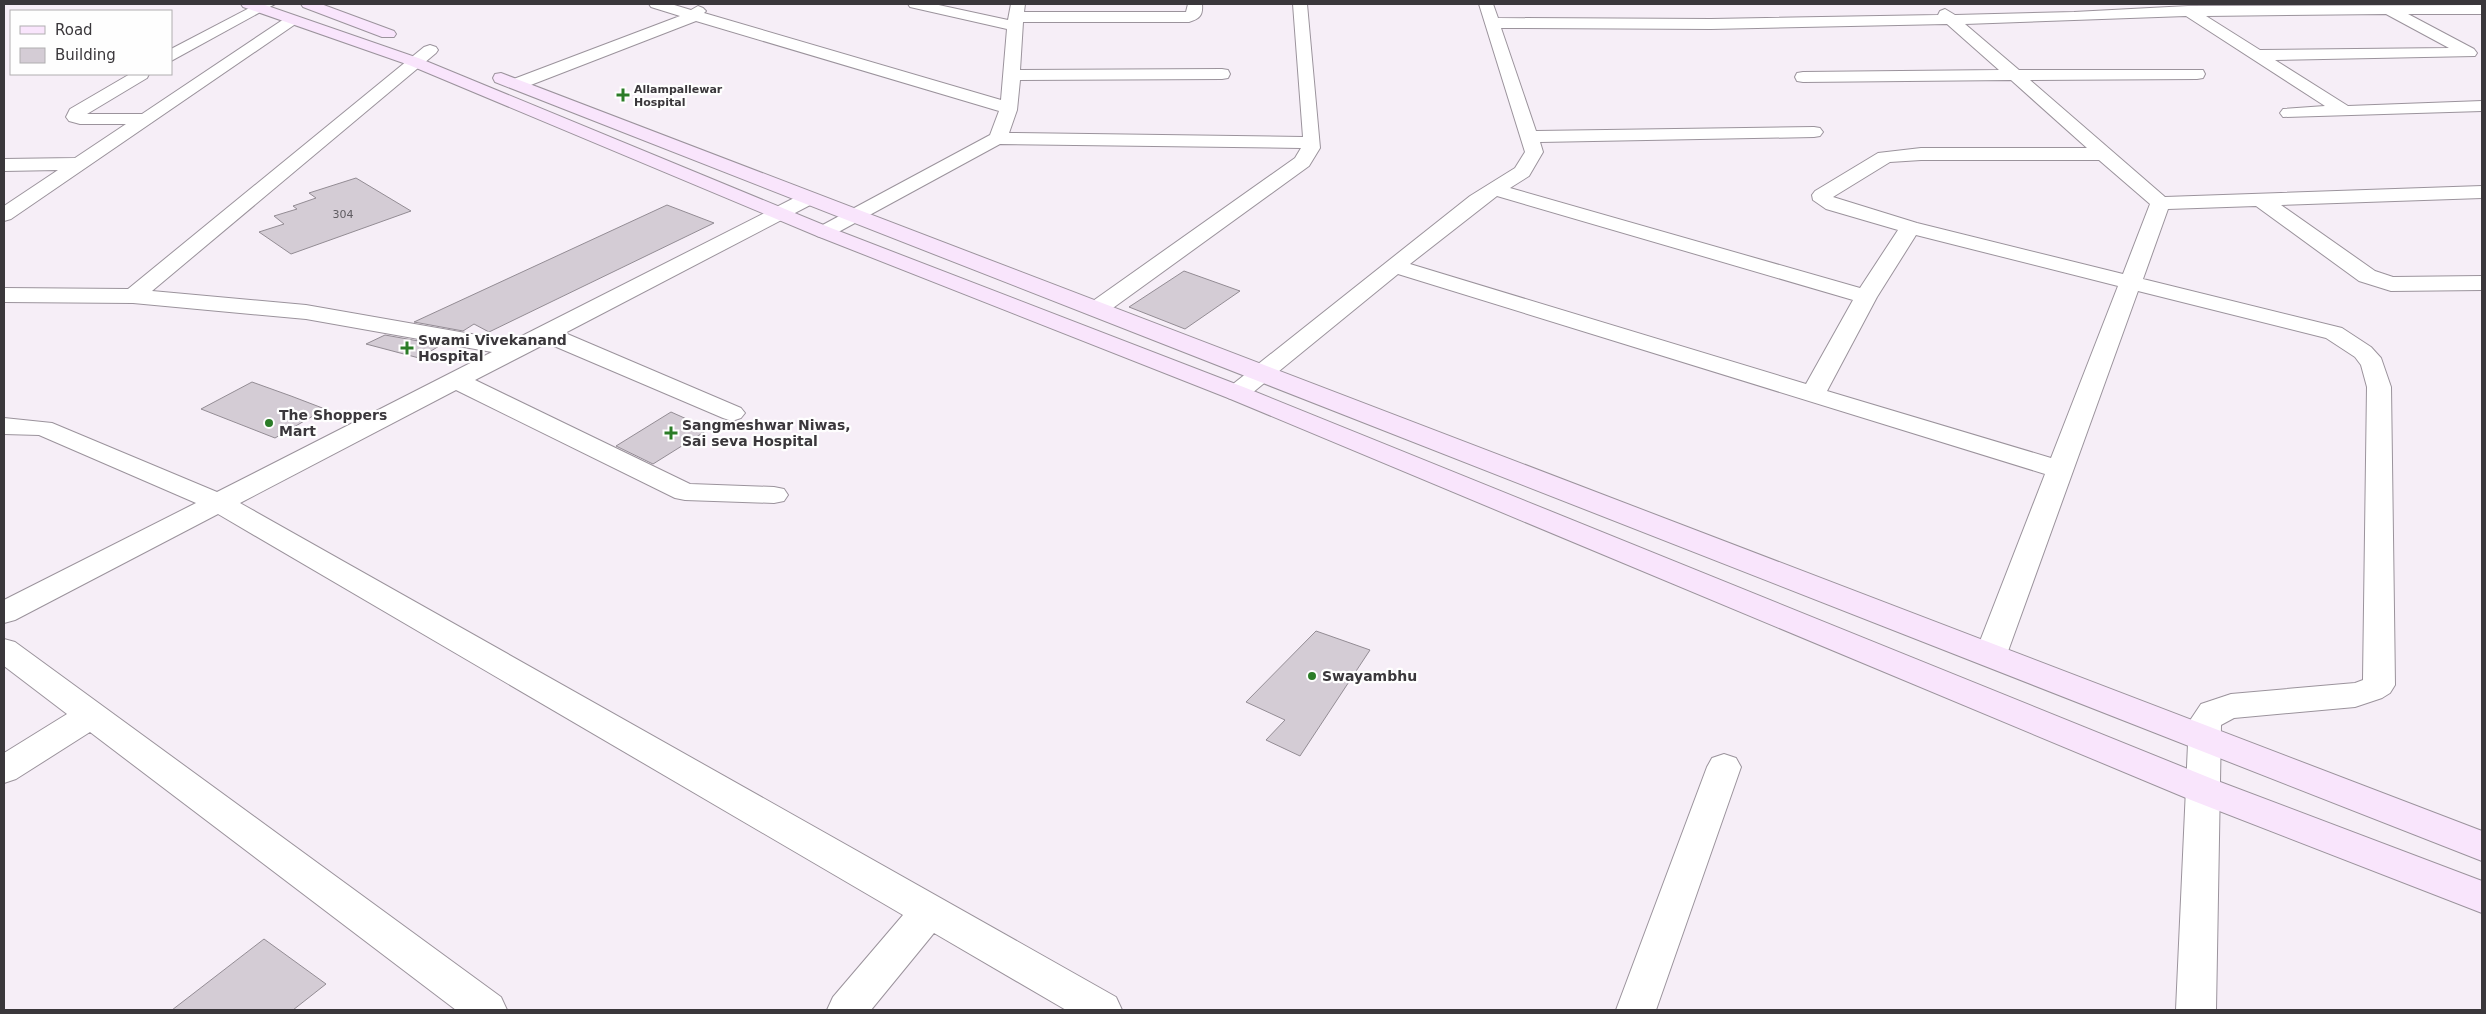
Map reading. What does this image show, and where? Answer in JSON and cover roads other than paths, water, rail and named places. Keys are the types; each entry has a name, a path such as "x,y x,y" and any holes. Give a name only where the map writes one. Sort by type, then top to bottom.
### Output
{"main road":[{"path":"258,5 300,12 422,56 517,84 2482,846"},
{"path":"422,56 824,232 1237,393 2203,790 2482,897"}],"street":[{"path":"656,4 699,10 1008,108"},
{"path":"915,4 1016,15 1189,17 1195,14 1195,4"},
{"path":"1098,308 1302,162 1311,148 1311,143 1300,4"},
{"path":"1237,393 1477,200 1522,172 1534,152 1486,4"},
{"path":"1933,4 2160,203 2478,195"},
{"path":"2056,4 2074,17"},
{"path":"172,55 258,5"},
{"path":"1492,23 1711,24 1804,15 1951,19 2074,17 2138,12 2188,11 2482,9"},
{"path":"517,84 699,10"},
{"path":"2387,10 2476,57"},
{"path":"2188,11 2344,111"},
{"path":"4,215 75,164 300,12"},
{"path":"997,138 1008,108 1016,15"},
{"path":"2257,55 2476,57"},
{"path":"133,296 422,56"},
{"path":"1010,75 1222,74"},
{"path":"1803,77 2197,74"},
{"path":"139,75 76,113 75,116 80,119 145,118"},
{"path":"2289,113 2482,106"},
{"path":"1529,137 1814,132"},
{"path":"824,232 997,138 1311,143"},
{"path":"2104,154 1921,154 1885,157 1822,195 1823,200 1832,205 1910,227 2334,333 2363,352 2373,363 2379,387 2379,685 2371,690 2355,695 2231,706 2213,713 2205,722 2196,1010"},
{"path":"4,165 75,164"},
{"path":"1494,189 1866,297"},
{"path":"4,613 809,198"},
{"path":"2261,200 2367,276 2378,281 2391,284 2482,283"},
{"path":"1991,654 2160,203"},
{"path":"1813,394 1866,297 1910,227"},
{"path":"1394,266 2061,470"},
{"path":"4,295 133,296 306,312 516,348"},
{"path":"546,334 732,413"},
{"path":"455,380 685,492 774,495"},
{"path":"4,426 43,428 218,502 1102,1010"},
{"path":"4,446 43,428"},
{"path":"4,650 487,1010"},
{"path":"4,770 91,715"},
{"path":"1636,1010 1724,767"},
{"path":"847,1010 929,911"}],"place":[{"name":"Allampallewar Hospital","path":"623,95"},
{"name":"Swami Vivekanand Hospital","path":"407,348"},
{"name":"The Shoppers Mart","path":"269,423"},
{"name":"Sangmeshwar Niwas, Sai seva Hospital","path":"671,433"},
{"name":"Swayambhu","path":"1312,676"}]}
